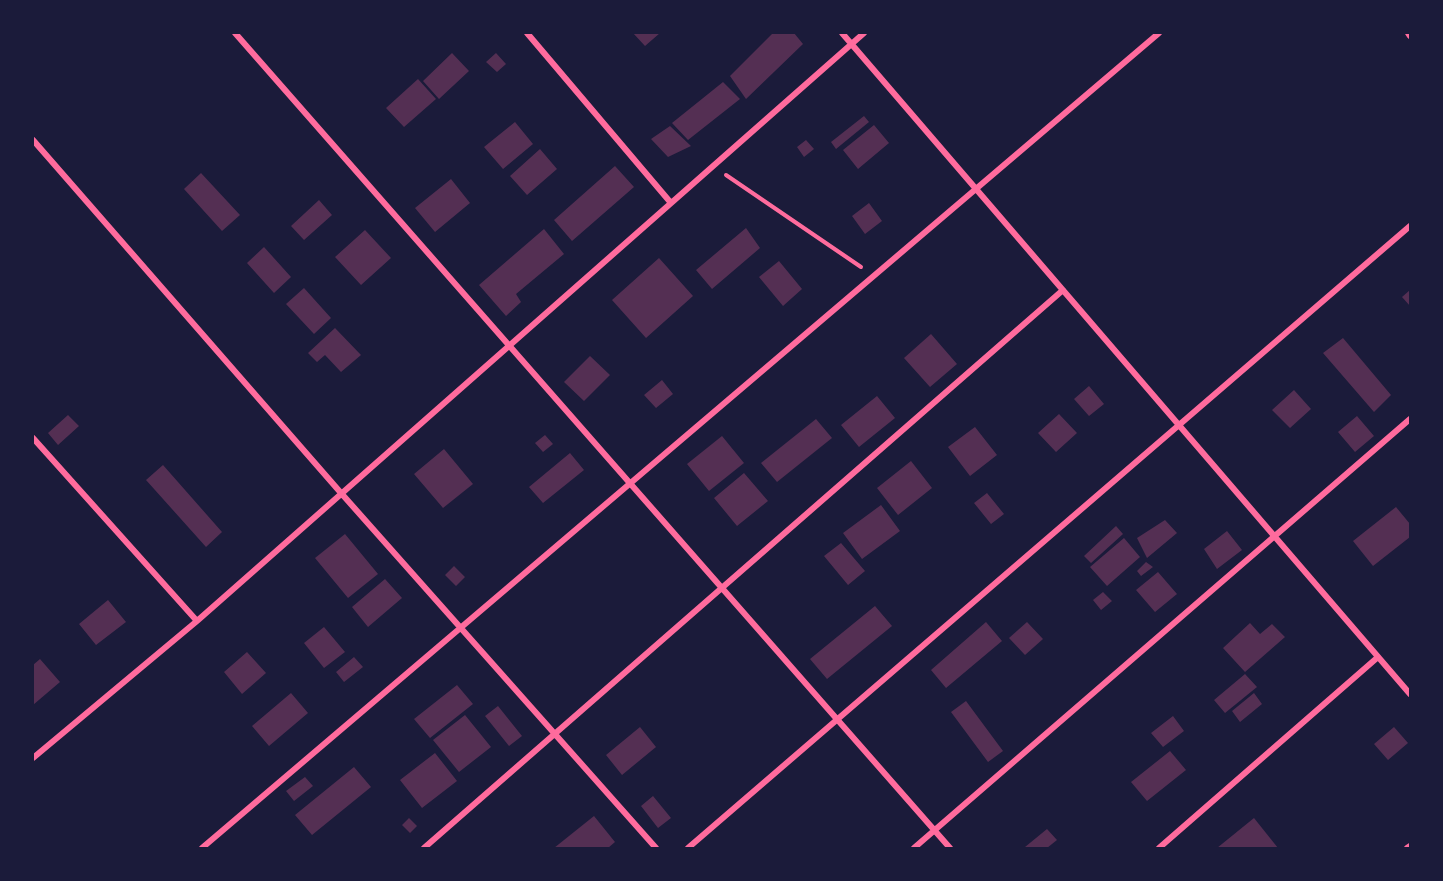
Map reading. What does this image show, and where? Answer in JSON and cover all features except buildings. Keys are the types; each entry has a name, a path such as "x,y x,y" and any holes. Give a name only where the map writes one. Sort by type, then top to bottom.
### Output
{"street":[{"path":"235,33 950,848"},
{"path":"527,33 671,202"},
{"path":"842,33 1410,694"},
{"path":"33,758 197,621 864,33"},
{"path":"202,848 1159,33"},
{"path":"33,140 341,494 656,848"},
{"path":"688,848 1410,226"},
{"path":"424,848 1063,290"},
{"path":"914,848 1410,419"},
{"path":"33,438 197,621"},
{"path":"1159,848 1378,657"}],"path":[{"path":"713,166 874,276"}]}
